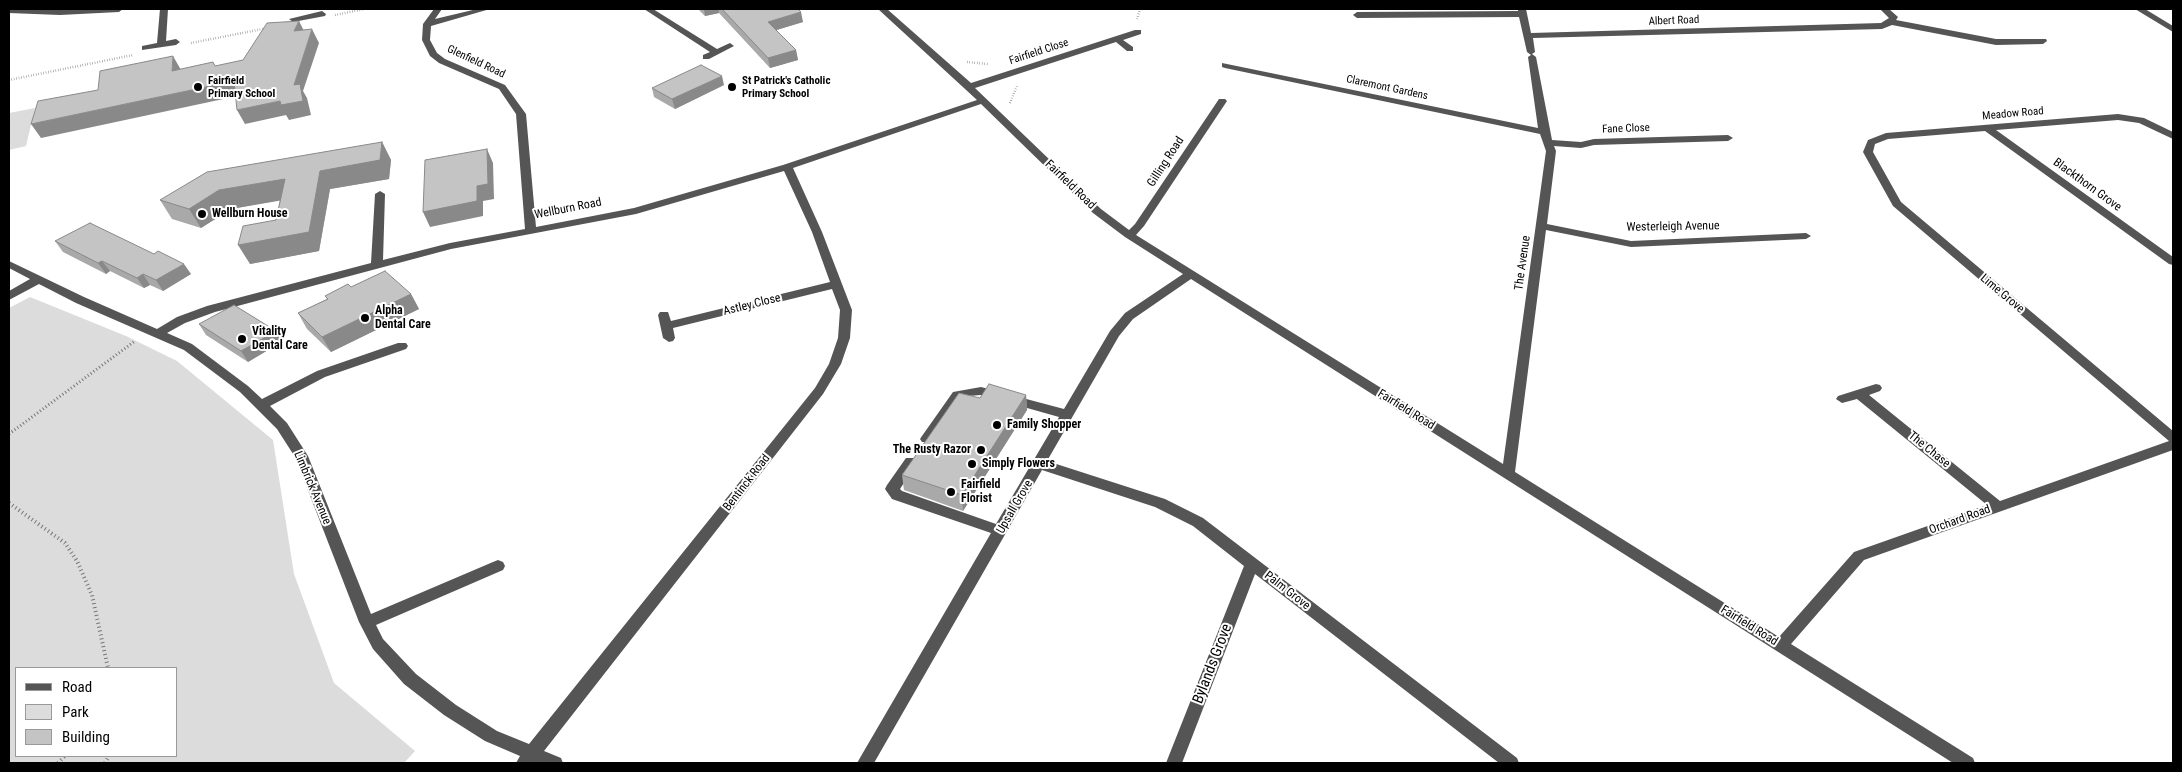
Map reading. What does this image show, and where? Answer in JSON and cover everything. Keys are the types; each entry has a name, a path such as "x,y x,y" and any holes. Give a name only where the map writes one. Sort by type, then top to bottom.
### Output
{"street":[{"path":"9,9 60,12 120,9"},
{"path":"161,45 164,9"},
{"path":"427,24 438,9"},
{"path":"427,24 486,9"},
{"path":"648,9 716,52"},
{"name":"Fairfield Road","path":"882,9 969,87 1096,211 1129,234 1967,763"},
{"path":"1884,9 1894,17 1891,22 1996,42 2043,40"},
{"path":"2139,9 2173,29"},
{"path":"1357,15 1523,12"},
{"name":"The Avenue","path":"1508,474 1551,151 1523,12"},
{"path":"294,19 308,13 322,14"},
{"name":"Albert Road","path":"1527,36 1882,26 1891,22"},
{"name":"Glenfield Road","path":"427,24 426,40 433,54 442,61 502,87 521,114 530,230"},
{"name":"Fairfield Close","path":"969,87 1138,32"},
{"path":"1117,39 1130,49"},
{"path":"145,48 180,43"},
{"path":"706,57 730,46"},
{"name":"Claremont Gardens","path":"1226,65 1547,137"},
{"name":"Wellburn Road","path":"153,332 211,309 450,246 636,211 787,167 982,101"},
{"name":"Gilling Road","path":"1129,234 1139,226 1222,101"},
{"name":"Meadow Road","path":"1886,136 2118,117 2141,120 2173,136"},
{"name":"Blackthorn Grove","path":"1987,128 2173,262"},
{"name":"Lime Grove","path":"1886,136 1871,142 1868,152 1896,204 2173,438"},
{"name":"Fane Close","path":"1547,137 1581,146 1594,142 1728,138"},
{"path":"1704,138 1713,150"},
{"name":"Bentinck Road","path":"528,759 819,391 835,364 844,338 846,310 837,284 787,167"},
{"path":"377,265 380,194"},
{"name":"Westerleigh Avenue","path":"1542,226 1631,244 1806,236"},
{"name":"Limbrick Avenue","path":"9,264 38,280 188,347 210,362 262,405 282,426 300,456 367,622 378,644 410,679 450,710 528,759 555,763"},
{"name":"Upsall Grove","path":"864,763 1040,464 1114,334 1129,316 1191,274"},
{"path":"9,296 38,280"},
{"name":"Astley Close","path":"666,326 837,284"},
{"path":"262,405 320,374 402,346"},
{"path":"1842,399 1876,388"},
{"path":"1000,532 897,495 892,489 957,395 981,391 1068,415"},
{"name":"The Chase","path":"1860,394 1997,506"},
{"name":"Orchard Road","path":"1781,646 1859,556 2173,444"},
{"name":"Palm Grove","path":"1040,464 1160,503 1198,522 1511,763"},
{"name":"Bylands Grove","path":"1174,763 1252,564"},
{"path":"367,622 498,566"}],"path":[{"path":"180,43 272,27"},
{"path":"9,80 136,54"},
{"path":"9,434 153,332"},
{"path":"9,503 66,543 77,561 92,595 108,667"}],"green space":[{"path":"35,108 26,146 9,150 9,113"},
{"path":"30,297 126,336 177,361 273,440 294,574 334,683 415,751 404,763 9,763 9,308"}],"building":[{"path":"722,9 798,9 801,12 768,22 796,50 768,58"},
{"path":"299,21 294,31 312,29 294,85 300,84 303,101 281,105 280,101 237,110 234,81 31,124 38,101 98,90 100,71 173,56 172,71 213,62 215,66 243,60 267,23"},
{"path":"701,65 722,76 672,99 652,88"},
{"path":"382,142 380,160 320,171 309,232 238,245 243,226 276,220 285,179 219,190 189,209 160,200 207,172"},
{"path":"487,149 488,184 477,186 477,201 423,212 425,160"},
{"path":"90,223 154,254 158,251 184,264 156,280 143,274 137,278 102,261 98,263 55,241"},
{"path":"385,271 411,294 322,337 298,313 328,299 325,296 348,284 351,287"},
{"path":"234,305 276,331 241,351 199,324"},
{"path":"989,384 1026,395 962,495 902,475 959,393 980,398"}],"place":[{"name":"Fairfield Primary School","path":"198,87"},
{"name":"St Patrick's Catholic Primary School","path":"732,87"},
{"name":"Wellburn House","path":"202,214"},
{"name":"Alpha Dental Care","path":"365,318"},
{"name":"Vitality Dental Care","path":"242,339"},
{"name":"Family Shopper","path":"997,425"},
{"name":"The Rusty Razor","path":"981,450"},
{"name":"Simply Flowers","path":"972,464"},
{"name":"Fairfield Florist","path":"951,492"}]}
